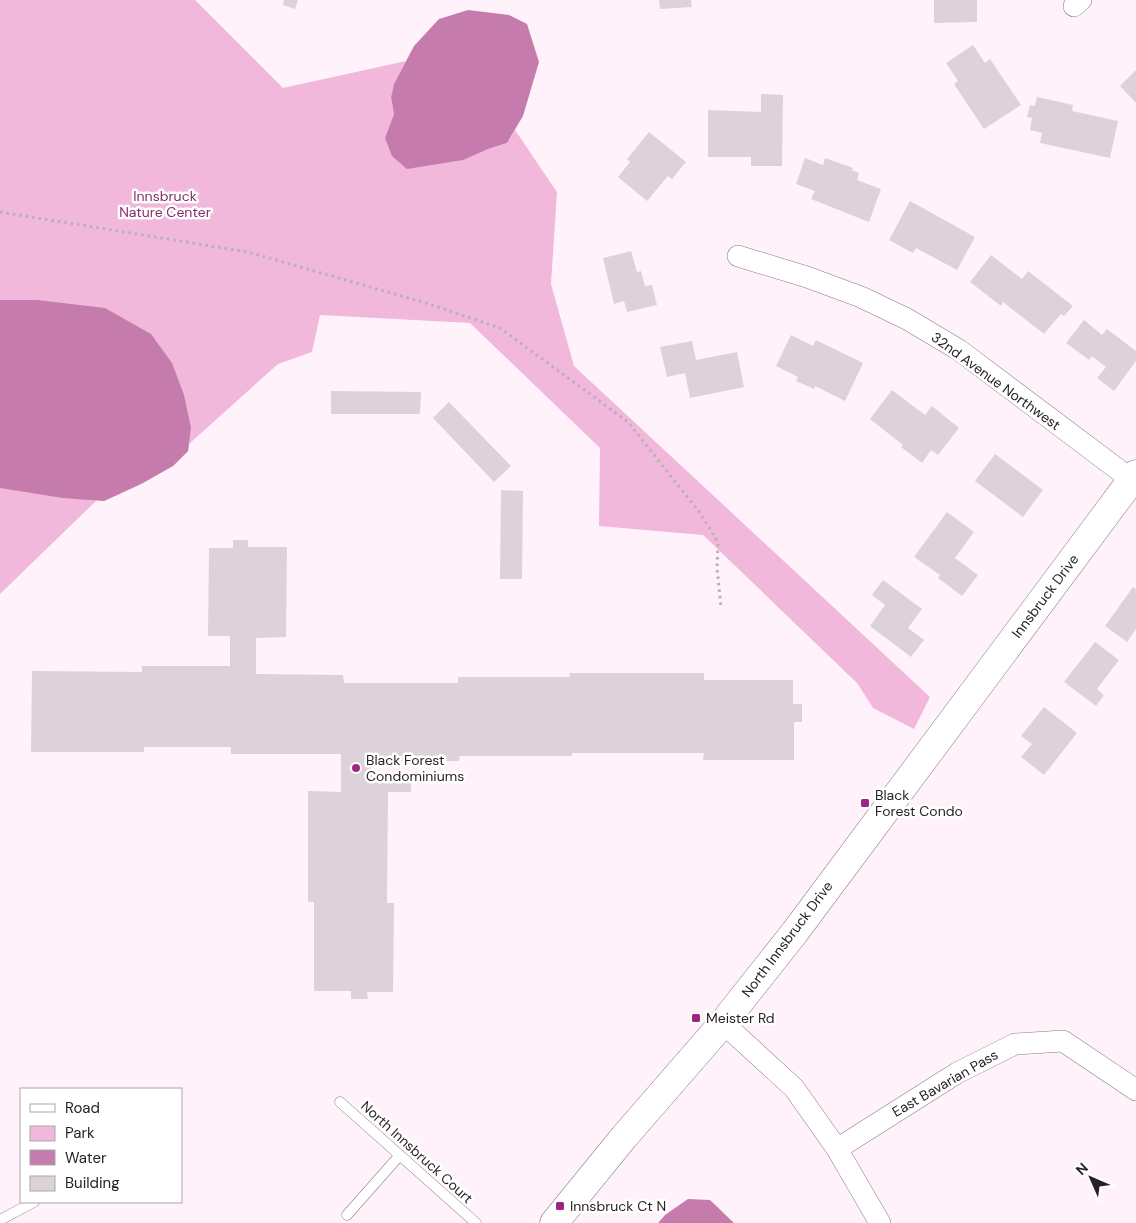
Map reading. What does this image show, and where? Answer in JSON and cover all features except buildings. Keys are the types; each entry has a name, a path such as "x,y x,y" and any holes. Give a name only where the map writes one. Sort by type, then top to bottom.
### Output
{"street":[{"name":"32nd Avenue Northwest","path":"738,256 807,276 861,297 907,319 959,350 1134,477"},
{"name":"Innsbruck Drive","path":"954,718 1134,477"},
{"name":"North Innsbruck Drive","path":"554,1223 624,1137 723,1023 795,932 954,718"},
{"path":"723,1023 794,1088 837,1149 880,1223"},
{"name":"East Bavarian Pass","path":"837,1149 957,1074 1014,1044 1063,1040 1136,1090"}],"lane":[{"name":"North Innsbruck Court","path":"340,1102 476,1223"},
{"path":"347,1215 400,1155"},
{"path":"0,1220 32,1203"}],"path":[{"path":"0,212 248,252 426,303 500,328 628,422 700,514 718,542 717,568 721,607"}],"green space":[{"name":"Innsbruck Nature Center","path":"0,0 195,0 283,88 406,61 394,84 391,97 394,114 385,138 488,149 507,143 515,130 557,192 551,284 574,366 930,697 914,729 873,708 857,683 703,535 599,526 600,448 470,323 320,315 312,352 278,364 189,444 188,451 173,466 141,484 104,501 97,500 0,594"}],"water":[{"path":"468,10 509,15 527,24 539,62 523,116 507,143 463,160 407,169 392,156 385,138 394,114 391,97 394,84 414,46 439,19"},
{"path":"0,300 37,300 105,308 151,334 172,363 184,395 191,428 188,451 173,466 141,484 104,501 63,498 0,488"},
{"path":"688,1199 710,1200 734,1223 658,1223 665,1215"}],"place":[{"name":"Black Forest Condominiums","path":"356,768"},
{"name":"Black Forest Condo","path":"865,803"},
{"name":"Meister Rd","path":"696,1018"},
{"name":"Innsbruck Ct N","path":"560,1206"}]}
